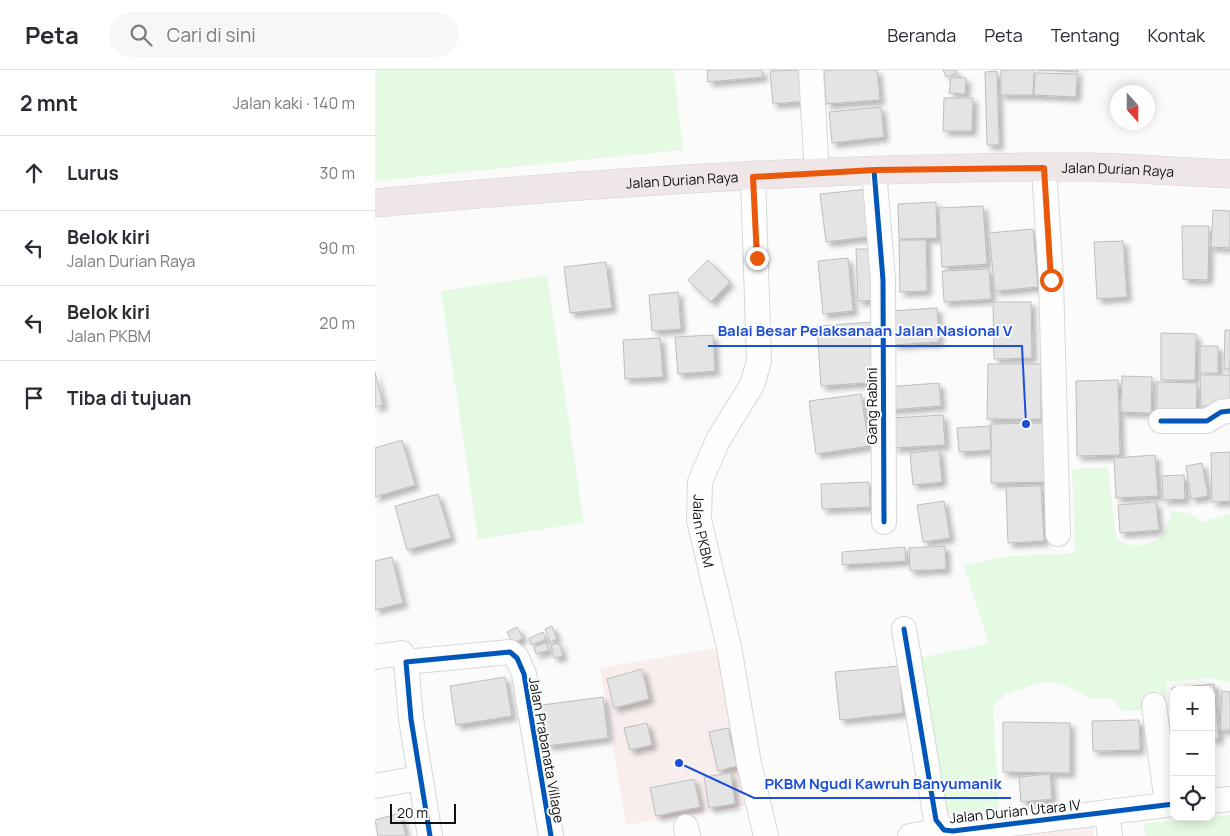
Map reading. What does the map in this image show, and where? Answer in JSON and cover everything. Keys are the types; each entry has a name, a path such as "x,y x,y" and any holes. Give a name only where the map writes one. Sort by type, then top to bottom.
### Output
{"main road":[{"name":"Jalan Durian Raya","path":"375,203 560,186 874,170 1090,167 1230,174"}],"street":[{"path":"811,70 817,174"},
{"path":"1044,168 1051,280 1058,534"},
{"name":"Gang Rabini","path":"874,170 883,280 884,522"},
{"name":"Jalan PKBM","path":"753,177 759,361 752,385 718,440 700,482 699,520 729,647 749,764 765,835"},
{"path":"1161,421 1207,421 1221,412 1230,411"},
{"name":"Jalan Durian Utara IV","path":"904,629 936,820 944,830 1107,813 1170,804"},
{"path":"375,656 397,652 402,653 405,662 419,778 430,836"},
{"name":"Jalan Prabanata Village","path":"405,662 510,652 517,658 524,674 551,836"},
{"path":"1155,705 1170,804"},
{"path":"375,786 419,778"},
{"path":"1215,801 1230,799"},
{"path":"1107,813 1109,836"},
{"path":"910,836 944,830"}],"shaded area":[{"path":"723,647 748,805 626,825 600,668"},
{"path":"1093,826 1094,836 1004,836"}],"green space":[{"path":"375,70 674,70 683,150 375,181"},
{"path":"547,275 584,523 478,539 441,291"},
{"path":"1108,467 1116,538 1122,542 1140,545 1152,542 1163,536 1172,511 1191,513 1201,522 1230,514 1230,682 1207,678 1166,682 1166,702 1153,710 1122,711 1113,699 1090,698 1063,685 1045,681 1006,694 993,707 999,809 939,815 918,658 989,644 964,565 1010,556 1075,553 1072,469"},
{"path":"1230,815 1230,836 1145,836 1144,824 1173,821 1215,821 1215,817"}],"building":[{"path":"707,70 762,70 763,77 708,82"},
{"path":"803,70 806,101 773,104 770,71"},
{"path":"824,70 877,70 880,100 826,104"},
{"path":"943,70 956,70 957,73 946,77"},
{"path":"1001,70 1034,70 1033,95 1001,95"},
{"path":"1036,70 1078,70 1078,72"},
{"path":"997,71 999,145 987,145 985,72"},
{"path":"1035,73 1077,74 1076,97 1034,95"},
{"path":"951,77 966,78 965,94 949,93"},
{"path":"944,98 973,98 972,131 943,131"},
{"path":"881,107 884,137 832,143 829,112"},
{"path":"869,189 875,236 826,242 820,194"},
{"path":"936,202 937,238 899,239 898,204"},
{"path":"983,206 987,264 942,267 939,208"},
{"path":"1213,210 1230,211 1230,248 1211,247"},
{"path":"1182,226 1209,226 1208,280 1183,279"},
{"path":"1033,229 1038,287 995,291 989,233"},
{"path":"899,240 926,240 927,291 900,292"},
{"path":"1123,241 1127,297 1097,299 1094,242"},
{"path":"856,249 878,249 879,300 858,301"},
{"path":"848,258 853,311 823,314 818,261"},
{"path":"708,260 730,282 711,302 688,280"},
{"path":"606,262 612,308 570,313 564,267"},
{"path":"989,269 991,299 944,302 942,271"},
{"path":"678,292 681,329 652,331 649,295"},
{"path":"993,302 1031,302 1032,358 994,359"},
{"path":"937,308 939,342 894,345 892,311"},
{"path":"873,322 877,382 821,386 817,326"},
{"path":"1225,330 1230,330 1230,369 1224,369"},
{"path":"1161,333 1196,334 1195,380 1161,380"},
{"path":"713,335 715,371 678,374 675,337"},
{"path":"660,338 663,377 625,379 623,340"},
{"path":"1200,346 1218,346 1218,373 1200,373"},
{"path":"988,364 1041,364 1041,419 987,419"},
{"path":"375,372 383,405 375,407"},
{"path":"1200,375 1230,375 1230,405 1201,406"},
{"path":"1122,376 1152,377 1151,413 1121,412"},
{"path":"1118,380 1120,455 1077,456 1076,381"},
{"path":"1157,382 1197,383 1196,417 1157,416"},
{"path":"939,383 941,406 887,410 886,387"},
{"path":"861,394 869,446 816,454 809,401"},
{"path":"943,415 945,445 894,448 892,418"},
{"path":"1045,423 1046,482 991,483 991,424"},
{"path":"990,426 991,450 959,452 957,428"},
{"path":"402,440 415,485 375,497 375,448"},
{"path":"939,450 942,482 913,485 910,453"},
{"path":"1230,452 1230,501 1212,502 1211,453"},
{"path":"1155,455 1158,496 1116,498 1114,458"},
{"path":"1202,463 1208,496 1191,499 1186,466"},
{"path":"1184,475 1185,499 1163,500 1162,476"},
{"path":"869,482 870,507 822,509 821,484"},
{"path":"1041,486 1044,541 1008,543 1006,487"},
{"path":"438,494 451,538 407,550 395,506"},
{"path":"944,501 950,538 923,542 917,505"},
{"path":"1156,502 1159,530 1120,533 1118,505"},
{"path":"945,546 946,569 910,571 909,548"},
{"path":"905,547 906,561 842,565 842,552"},
{"path":"392,557 403,603 375,610 375,561"},
{"path":"552,626 557,639 550,642 545,629"},
{"path":"517,627 523,638 513,643 507,632"},
{"path":"543,632 546,639 531,645 529,638"},
{"path":"546,643 549,650 536,654 534,647"},
{"path":"559,643 563,656 554,658 551,645"},
{"path":"899,666 903,713 840,720 835,672"},
{"path":"642,669 649,699 614,708 607,679"},
{"path":"505,677 512,716 456,725 450,686"},
{"path":"1214,684 1214,686 1193,686"},
{"path":"1222,691 1230,692 1230,730 1220,730"},
{"path":"1215,695 1219,739 1215,739"},
{"path":"603,697 608,738 547,746 542,705"},
{"path":"1139,720 1140,750 1093,751 1092,721"},
{"path":"1003,722 1070,723 1070,773 1003,772"},
{"path":"647,723 652,745 630,750 624,728"},
{"path":"728,728 737,766 718,771 709,732"},
{"path":"731,773 735,804 709,808 704,777"},
{"path":"1050,774 1052,799 1021,802 1019,777"},
{"path":"694,779 700,807 656,816 650,788"},
{"path":"400,813 406,836 378,836 375,820"}],"cycle path":[{"path":"874,170 883,280 884,522"},
{"path":"1161,421 1207,421 1221,412 1230,411"},
{"path":"904,629 936,820 944,830 953,831 1170,804"},
{"path":"430,836 411,719 406,662 510,652 517,658 524,674 551,836"}],"place":[{"name":"Balai Besar Pelaksanaan Jalan Nasional V","path":"1026,424"},
{"name":"PKBM Ngudi Kawruh Banyumanik","path":"679,763"}],"route":[{"path":"757,258 753,177 874,170 1044,168 1051,280"}]}
